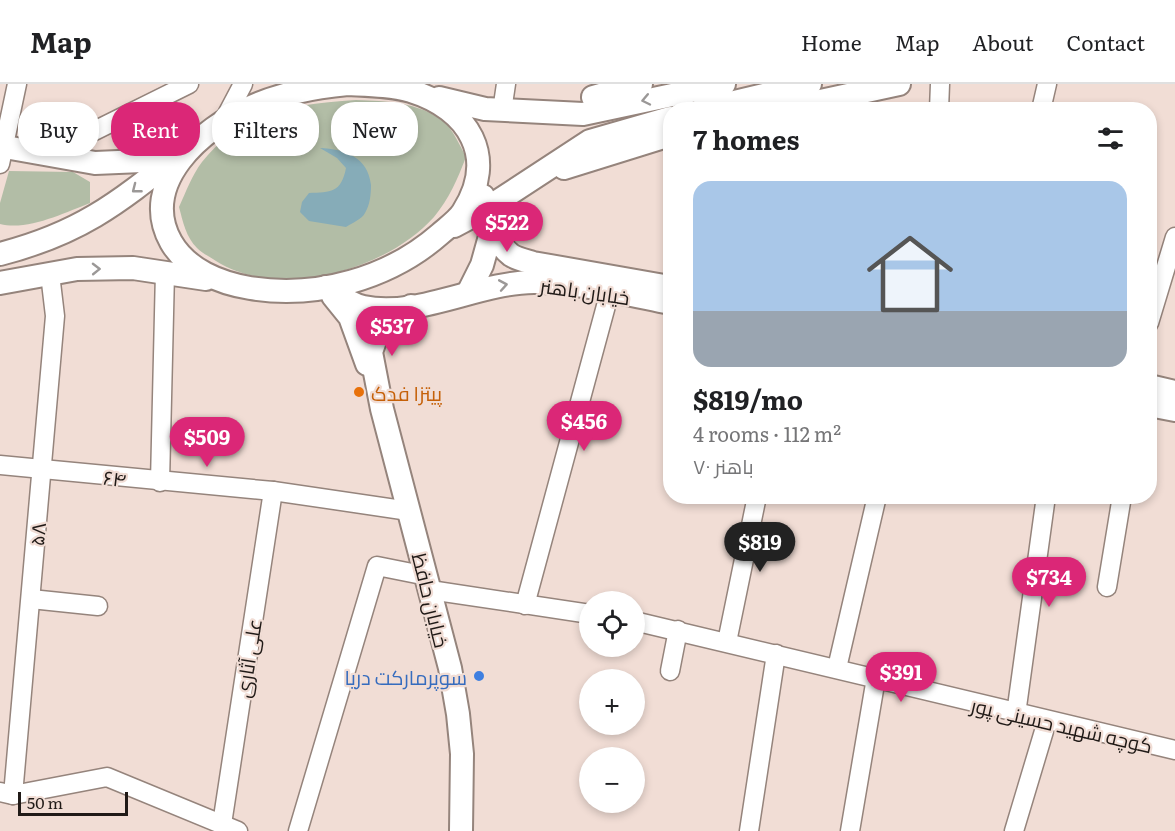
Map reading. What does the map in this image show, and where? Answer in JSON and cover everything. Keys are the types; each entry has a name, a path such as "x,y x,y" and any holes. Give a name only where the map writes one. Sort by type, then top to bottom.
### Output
{"main road":[{"path":"265,102 315,87 347,84 381,85 485,109 583,114 724,84"},
{"path":"537,113 640,84"},
{"path":"735,102 810,84"},
{"path":"816,102 899,84"},
{"name":"خیابان باهنر","path":"410,91 436,101 456,116 470,132 478,151 489,218 500,242 512,255 533,263 663,286"},
{"path":"468,293 482,265 489,218 511,193 590,141 663,120"},
{"path":"537,176 663,137"},
{"path":"1,152 18,152"},
{"path":"56,156 95,163 142,161 158,156"},
{"path":"4,251 66,233 90,221 177,156"},
{"path":"182,156 168,182 162,204 163,224 172,243 185,260 205,274 232,285"},
{"path":"0,295 9,281 77,269 133,268 272,290 326,287 391,268 419,253 462,214 474,193 480,172"},
{"path":"444,230 489,218"},
{"name":"خیابان باهنر","path":"326,287 361,307 411,306 507,284 533,282 570,284 663,302"},
{"name":"خیابان حافظ","path":"326,287 350,317 382,409"},
{"name":"خیابان حافظ","path":"411,306 387,322 373,342 372,364 428,583 458,714 463,778 461,831"},
{"path":"1157,388 1175,392"},
{"path":"1157,407 1175,410"}],"street":[{"path":"1,152 16,84"},
{"path":"99,129 189,84"},
{"path":"234,102 243,84"},
{"path":"502,111 506,84"},
{"path":"939,102 940,84"},
{"path":"1043,102 1047,84"},
{"path":"1157,297 1175,237"},
{"path":"160,482 165,272"},
{"name":"۵۸","path":"6,793 31,599 55,316 50,274"},
{"path":"525,604 610,291"},
{"name":"۶۴","path":"0,465 273,491 409,511"},
{"name":"علی آثاری","path":"230,827 273,491"},
{"path":"727,642 755,504"},
{"path":"837,668 876,504"},
{"path":"1017,714 1045,504"},
{"path":"1107,587 1121,504"},
{"path":"298,831 377,566 428,583 525,604 579,612"},
{"path":"31,599 98,606"},
{"name":"کوچه شهید حسینی ‍پور","path":"645,623 1175,750"},
{"path":"670,671 678,630"},
{"path":"749,831 776,654"},
{"path":"850,831 876,678"},
{"path":"1014,831 1047,721"},
{"path":"6,793 107,777 230,827"}],"green space":[{"path":"356,100 390,102 334,102"},
{"path":"331,102 331,156 418,156 418,108 447,124 466,157 453,188 434,217 414,236 389,252 361,265 331,274 300,279 270,278 242,273 216,261 197,248 188,234 179,207 202,162 212,151 212,156 319,156 319,103"},
{"path":"9,171 73,172 90,182 90,203 34,223 11,226 0,224 0,203"}],"water":[{"path":"320,148 331,149 331,154"},
{"path":"334,156 354,156 365,168 371,185 367,210 362,217 346,227 309,221 300,212 302,202 309,193 334,190 338,187 346,168"}],"place":[{"name":"پیتزا فدک","path":"359,392"},
{"name":"سوپرمارکت دریا","path":"479,676"}]}
